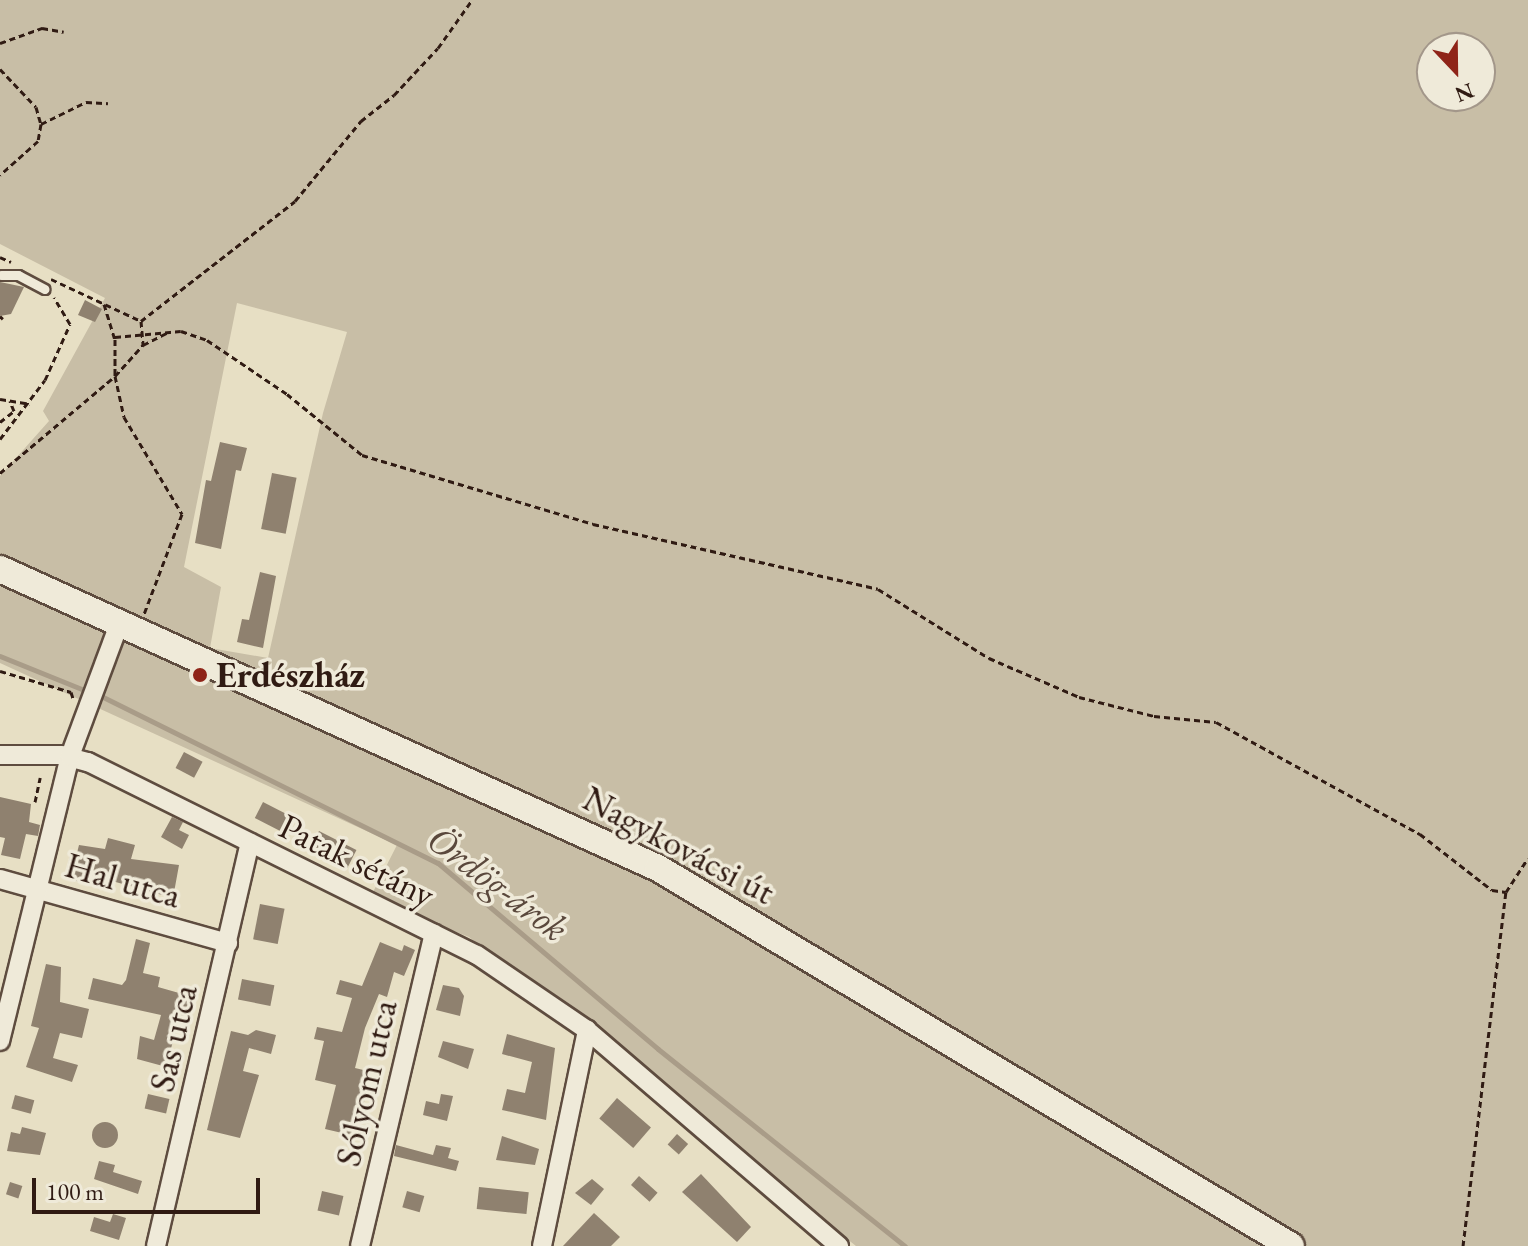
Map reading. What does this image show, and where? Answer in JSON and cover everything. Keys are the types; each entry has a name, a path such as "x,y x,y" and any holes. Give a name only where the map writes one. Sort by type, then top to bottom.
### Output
{"street":[{"name":"Nagykovácsi út","path":"0,569 658,868 1291,1246"},
{"path":"0,1041 70,756 99,676 127,628"},
{"name":"Patak sétány","path":"0,755 70,756 477,955 587,1030 839,1246"},
{"name":"Sas utca","path":"156,1246 250,843"},
{"name":"Hal utca","path":"0,879 228,943"},
{"name":"Sólyom utca","path":"360,1246 434,934"},
{"path":"542,1246 587,1030"}],"lane":[{"path":"1,275 18,275 44,289"}],"path":[{"path":"141,321 182,285 295,201 361,121 394,95 438,48 472,0"},
{"path":"0,43 42,28 64,32"},
{"path":"0,69 36,107 41,124 38,141 0,175"},
{"path":"41,124 86,102 108,103"},
{"path":"0,439 30,404 70,324 61,302 44,289"},
{"path":"127,628 161,579 182,514 127,425 115,376 115,337 104,304 141,321"},
{"path":"141,321 143,345"},
{"path":"115,337 144,337 171,332 207,340 287,394 362,455 593,524 878,589 989,658 1079,697 1154,716 1216,722 1420,834 1492,890 1506,892"},
{"path":"0,473 115,376 143,345 171,332"},
{"path":"0,399 30,404"},
{"path":"0,422 14,411 10,401"},
{"path":"0,671 71,692 74,704 88,707"},
{"path":"35,802 40,778"},
{"path":"1463,1246 1506,892 1528,858"}],"shaded area":[{"path":"0,0 1528,0 1528,1246 856,1246 469,937 370,898 397,845 0,663 0,476 49,421 43,411 105,298 0,244","holes":["237,303 347,332 323,413 268,658 210,648 221,587 184,567"]}],"building":[{"path":"0,282 24,287 11,314 0,316"},
{"path":"85,300 102,309 95,322 78,315"},
{"path":"220,442 247,448 241,471 236,470 221,549 195,543 206,480 211,481"},
{"path":"272,473 297,478 286,534 261,529"},
{"path":"260,572 276,576 263,648 237,642 242,619 249,620"},
{"path":"184,752 203,762 194,778 176,768"},
{"path":"0,797 31,804 29,822 40,825 38,836 26,834 20,859 1,855 5,838 0,837"},
{"path":"263,802 294,818 286,834 255,818"},
{"path":"172,817 183,822 179,830 189,835 182,849 161,837"},
{"path":"319,831 356,850 347,868 310,849"},
{"path":"108,838 135,845 131,859 179,865 173,898 87,874 80,882 65,878 71,851 77,853 79,845 105,849"},
{"path":"260,904 285,909 278,944 253,939"},
{"path":"136,939 150,943 143,973 160,977 158,987 193,997 186,1022 179,1020 170,1052 178,1054 174,1069 137,1059 140,1036 154,1040 161,1015 88,999 93,978 122,985 126,980"},
{"path":"380,942 402,951 404,945 415,950 404,976 394,972 387,997 379,994 365,1028 355,1068 372,1072 355,1136 325,1129 336,1085 315,1080 324,1041 314,1039 317,1027 342,1032 352,998 336,994 340,980 362,986"},
{"path":"46,964 61,967 60,1002 89,1009 82,1038 60,1033 53,1058 78,1065 72,1082 26,1067 39,1028 31,1026"},
{"path":"242,979 274,985 270,1006 238,1000"},
{"path":"443,985 459,988 464,996 460,1016 436,1010"},
{"path":"256,1030 276,1035 271,1054 249,1048 243,1071 259,1075 240,1138 207,1130 231,1031 248,1035"},
{"path":"507,1034 555,1048 546,1120 502,1110 507,1089 525,1093 532,1062 502,1054"},
{"path":"443,1041 474,1049 468,1069 438,1057"},
{"path":"148,1094 169,1099 166,1114 145,1109"},
{"path":"441,1094 453,1096 447,1121 423,1115 426,1101 439,1104"},
{"path":"15,1095 34,1100 31,1114 11,1109"},
{"path":"617,1098 651,1128 633,1148 599,1118"},
{"path":"105,1122 114,1126 118,1135 114,1144 105,1148 96,1144 92,1135 96,1126"},
{"path":"22,1127 46,1133 40,1155 7,1151 11,1132 20,1134"},
{"path":"677,1134 688,1144 679,1154 668,1144"},
{"path":"502,1136 539,1149 535,1165 496,1160"},
{"path":"396,1145 433,1155 436,1145 451,1148 448,1158 459,1161 456,1171 394,1156"},
{"path":"99,1161 115,1165 113,1172 142,1181 138,1194 94,1179"},
{"path":"701,1174 751,1227 737,1242 682,1192"},
{"path":"639,1176 658,1193 650,1202 631,1185"},
{"path":"592,1179 604,1189 591,1205 575,1193"},
{"path":"10,1182 22,1186 18,1198 6,1194"},
{"path":"479,1187 529,1192 526,1214 477,1209"},
{"path":"322,1191 343,1196 339,1215 318,1210"},
{"path":"407,1191 424,1196 420,1212 402,1207"},
{"path":"594,1213 620,1237 611,1246 563,1246"},
{"path":"113,1214 126,1218 119,1240 90,1231 94,1217 110,1222"}],"waterway":[{"name":"Ördög-árok","path":"0,656 89,692"},
{"name":"Ördög-árok","path":"99,695 438,863 658,1049 905,1246"}],"place":[{"name":"Erdészház","path":"200,675"}]}
